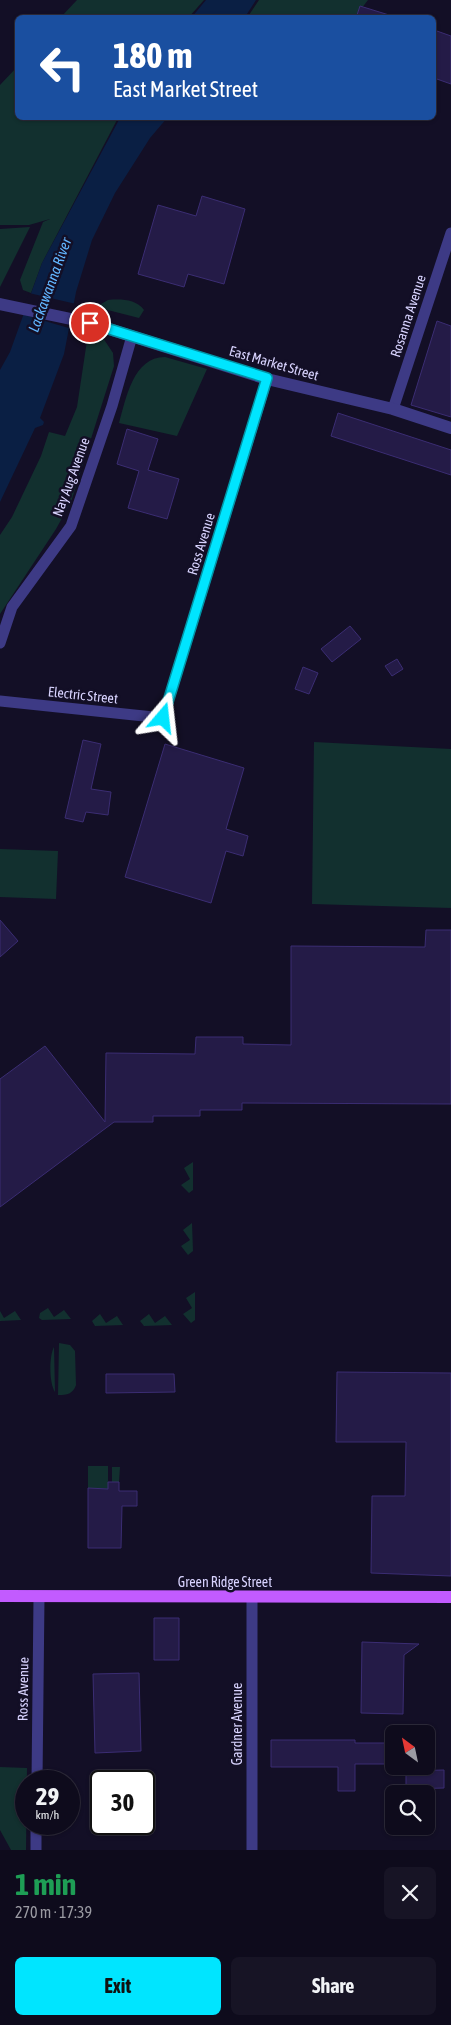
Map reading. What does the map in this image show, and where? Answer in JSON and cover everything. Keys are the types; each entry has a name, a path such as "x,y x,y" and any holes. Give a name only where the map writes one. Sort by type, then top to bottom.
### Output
{"main road":[{"name":"Green Ridge Street","path":"0,1596 39,1598 451,1597"}],"street":[{"name":"Rosanna Avenue","path":"393,409 451,233"},
{"name":"East Market Street","path":"0,304 13,305 90,323 267,378 393,409 451,428"},
{"name":"Nay Aug Avenue","path":"0,644 12,607 71,526 112,406 132,336"},
{"name":"Ross Avenue","path":"163,718 267,378"},
{"name":"Electric Street","path":"0,701 163,718"},
{"name":"Gardner Avenue","path":"252,1597 252,1850"},
{"name":"Ross Avenue","path":"36,1770 39,1598"},
{"path":"36,1835 36,1850"}],"green space":[{"path":"77,0 204,0 191,15 63,15"},
{"path":"259,0 368,0 357,15 249,15"},
{"path":"15,69 15,120 117,120 42,263 31,293 23,290 20,280 43,222 50,219 29,225 0,225 0,85"},
{"path":"30,227 0,287 0,229"},
{"path":"108,300 133,302 144,310 139,318 96,307"},
{"path":"88,334 103,338 113,353 114,366 71,502 56,529 0,614 0,535 12,517 41,456 49,432 65,436 77,407"},
{"path":"165,357 207,369 177,436 119,423 128,392 138,372 145,364 154,359"},
{"path":"314,742 451,749 451,908 312,904"},
{"path":"0,849 58,851 56,899 0,897"},
{"path":"193,1162 193,1190 189,1193 181,1185 190,1179 184,1168"},
{"path":"192,1223 193,1251 188,1255 181,1246 190,1240 183,1230"},
{"path":"195,1292 195,1320 191,1323 183,1314 192,1308 186,1298"},
{"path":"48,1308 54,1317 64,1310 71,1319 42,1320 39,1318 40,1313"},
{"path":"0,1311 4,1318 15,1311 21,1320 0,1321"},
{"path":"100,1314 106,1323 117,1316 123,1325 95,1326 92,1321"},
{"path":"149,1314 155,1323 165,1316 172,1325 144,1326 140,1321"},
{"path":"59,1343 70,1345 75,1351 76,1385 73,1390 64,1395 58,1395"},
{"path":"54,1347 55,1392 50,1370"},
{"path":"88,1466 108,1466 108,1489 88,1488"},
{"path":"112,1467 120,1467 119,1482 112,1482"},
{"path":"0,1767 27,1768 27,1770 15,1770 15,1835 26,1835 26,1850 11,1850 0,1830"}],"water":[{"path":"206,0 256,0 246,15 194,15"},
{"name":"Lackawanna River","path":"119,120 165,120 150,138 115,193 92,240 76,292 64,354 40,418 44,422 43,425 35,428 0,502 0,370 10,352 42,263"}],"pier":[{"path":"29,293 76,304 72,329 21,314"}],"building":[{"path":"360,6 389,15 357,15"},
{"path":"436,31 451,36 451,84 436,79"},
{"path":"202,196 245,209 224,284 188,274 184,287 138,274 158,205 196,216"},
{"path":"437,321 451,326 451,417 411,405"},
{"path":"338,413 451,450 451,475 331,436"},
{"path":"127,429 158,439 148,470 179,479 167,519 128,508 139,471 117,464"},
{"path":"350,626 361,639 332,662 321,649"},
{"path":"397,659 403,669 392,676 385,666"},
{"path":"303,667 318,673 309,694 295,689"},
{"path":"83,740 101,744 91,789 111,792 108,815 86,812 83,822 65,818"},
{"path":"165,744 244,768 226,829 248,836 243,856 226,851 211,903 125,877"},
{"path":"0,920 18,941 0,957"},
{"path":"426,930 451,930 451,1104 242,1103 242,1110 200,1110 200,1116 153,1116 153,1122 114,1122 0,1207 0,1079 45,1046 105,1122 106,1053 195,1054 196,1037 243,1037 243,1044 291,1045 291,946 425,947"},
{"path":"337,1372 451,1373 451,1576 371,1573 372,1496 405,1496 406,1442 336,1442"},
{"path":"106,1374 174,1374 175,1392 106,1393"},
{"path":"108,1482 119,1482 119,1491 137,1491 137,1506 122,1506 121,1548 88,1548 88,1488 108,1489"},
{"path":"154,1618 179,1618 179,1660 154,1660"},
{"path":"362,1642 419,1644 404,1655 403,1714 361,1713"},
{"path":"139,1673 141,1751 95,1753 93,1674"},
{"path":"271,1740 355,1740 355,1743 385,1743 385,1764 355,1764 355,1791 338,1791 338,1767 271,1767"},
{"path":"435,1770 444,1770 444,1788 435,1788 435,1785 406,1785 406,1775 435,1775"}],"route":[{"path":"90,323 150,340 267,378 163,718"}]}
